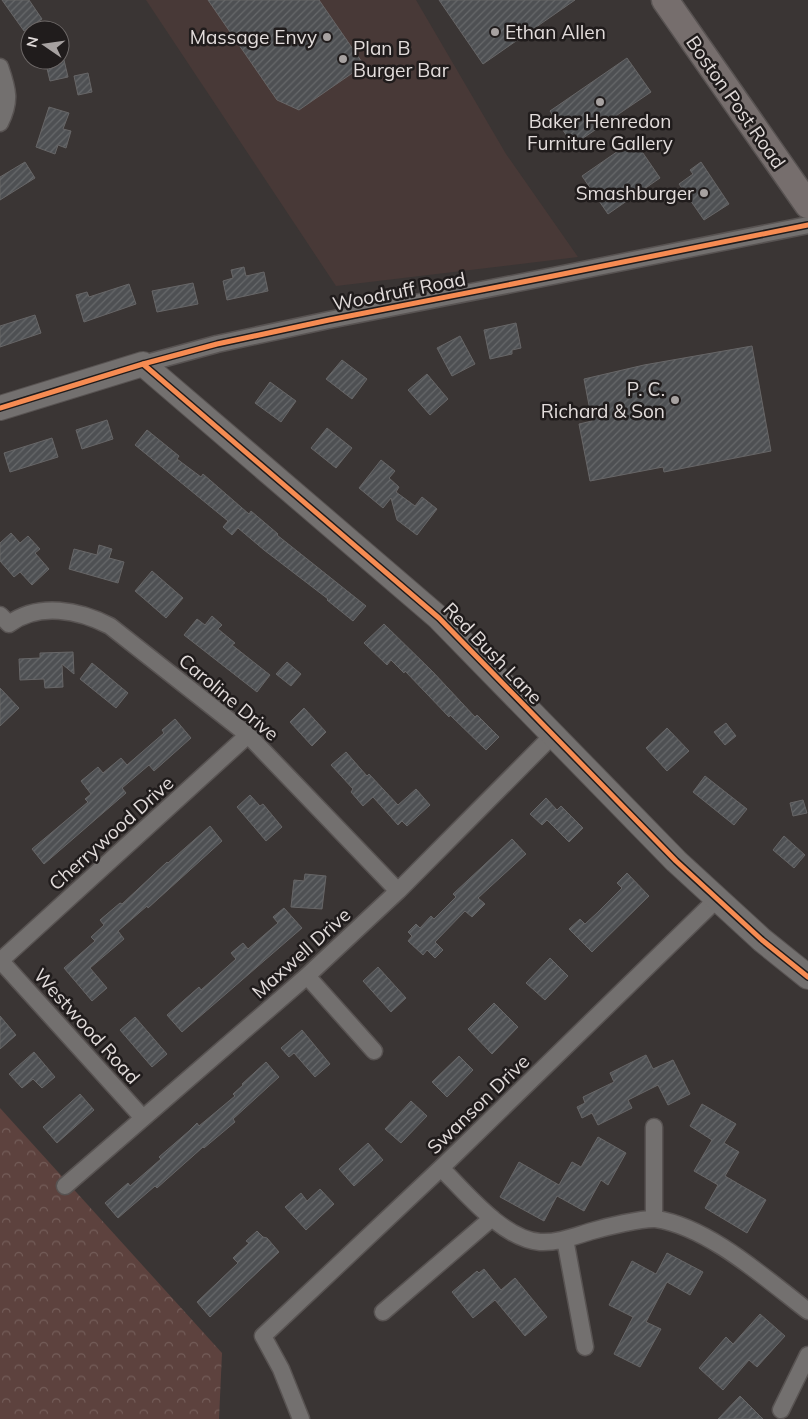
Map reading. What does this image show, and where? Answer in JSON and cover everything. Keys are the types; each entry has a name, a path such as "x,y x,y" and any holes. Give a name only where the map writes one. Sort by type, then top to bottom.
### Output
{"main road":[{"name":"Boston Post Road","path":"665,0 808,205"}],"street":[{"path":"0,67 8,89 8,106 0,123"},
{"name":"Woodruff Road","path":"0,408 143,364 217,344 808,224"},
{"name":"Red Bush Lane","path":"143,364 439,618 676,861 762,940 808,977"},
{"name":"Caroline Drive","path":"3,624 25,616 51,611 78,613 110,626 248,735 398,891"},
{"name":"Cherrywood Drive","path":"0,960 248,735"},
{"name":"Maxwell Drive","path":"65,1186 307,976 398,891 552,736"},
{"name":"Swanson Drive","path":"301,1419 281,1369 263,1336 441,1168 717,899"},
{"name":"Westwood Road","path":"0,960 144,1118"},
{"path":"307,976 374,1051"},
{"path":"654,1127 654,1219"},
{"path":"441,1168 492,1218 508,1231 529,1240 541,1242 565,1240 609,1226 654,1219 685,1228 725,1248 808,1311"},
{"path":"382,1312 492,1218"},
{"path":"565,1240 585,1346"},
{"path":"781,1410 808,1355"}],"shaded area":[{"path":"146,0 416,0 506,154 578,257 336,286"}],"green space":[{"path":"0,1108 222,1353 219,1419 0,1419"}],"building":[{"path":"2,0 29,0 42,19 20,20 20,25"},
{"path":"208,0 319,0 364,65 299,110 277,100"},
{"name":"Ethan Allen","path":"439,0 575,0 483,64"},
{"name":"Baker Henredon Furniture Gallery","path":"627,58 651,92 573,145 550,111"},
{"path":"47,70 66,70 68,77 50,81"},
{"path":"88,73 92,92 78,95 74,76"},
{"path":"49,107 69,113 63,129 71,131 66,148 58,145 55,154 36,147"},
{"path":"634,140 660,178 608,214 582,176"},
{"path":"25,162 35,178 0,200 0,177"},
{"name":"Smashburger","path":"701,162 729,204 704,220 679,184 693,174 690,170"},
{"path":"244,267 246,276 264,272 268,291 227,300 223,281 233,278 231,270"},
{"path":"193,283 198,304 157,312 152,291"},
{"path":"129,284 136,304 84,322 76,295 87,292 89,297"},
{"path":"35,315 41,333 0,347 0,326"},
{"path":"516,323 521,348 512,350 512,354 490,359 484,330"},
{"path":"460,336 475,364 452,376 437,348"},
{"name":"P. C. Richard & Son","path":"752,346 771,451 664,472 663,467 590,481 579,424 592,421 584,379 644,365"},
{"path":"342,360 367,379 352,399 326,379"},
{"path":"427,374 448,399 430,415 408,390"},
{"path":"270,382 296,401 281,422 255,403"},
{"path":"107,420 113,439 82,449 76,430"},
{"path":"327,428 352,448 336,468 311,448"},
{"path":"147,430 179,456 177,459 201,477 203,474 249,514 251,511 277,535 366,606 353,621 238,528 232,535 223,527 228,521 135,445"},
{"path":"52,438 58,457 10,472 4,453"},
{"path":"381,460 395,471 389,478 399,487 396,492 415,506 422,497 437,509 417,535 397,520 391,498 383,508 359,488"},
{"path":"11,533 20,543 28,536 40,549 35,553 49,569 32,585 20,572 14,577 0,561 0,543"},
{"path":"99,545 112,549 109,558 124,562 118,583 69,569 74,549 97,555"},
{"path":"152,571 183,598 166,618 135,591"},
{"path":"212,616 222,625 218,629 235,643 232,645 270,675 257,692 184,635 197,619 205,625"},
{"path":"384,624 475,717 477,715 499,737 486,750 450,715 449,717 405,671 404,673 391,660 387,665 364,643"},
{"path":"73,652 74,674 62,664 63,687 45,688 44,679 20,680 19,659 40,658 40,653"},
{"path":"287,662 301,674 291,686 276,674"},
{"path":"92,663 128,693 116,708 80,679"},
{"path":"0,688 19,708 0,726"},
{"path":"304,708 326,732 312,746 290,722"},
{"path":"175,719 191,738 154,771 149,765 122,788 126,793 44,864 32,849 88,802 85,799 91,794 81,781 98,767 103,773 121,758 127,765 164,733 162,730"},
{"path":"726,723 736,736 725,745 714,732"},
{"path":"667,728 689,751 667,771 646,748"},
{"path":"346,752 367,776 369,774 398,805 416,789 430,805 407,826 402,821 398,825 373,797 363,806 351,792 353,789 331,765"},
{"path":"705,776 747,809 734,825 693,792"},
{"path":"250,795 260,806 263,804 282,827 266,841 237,807"},
{"path":"546,798 557,810 561,806 583,828 569,842 547,820 542,825 530,814"},
{"path":"803,800 807,813 793,816 790,803"},
{"path":"210,826 222,841 148,908 147,906 118,931 124,939 90,968 107,988 92,1001 64,968 95,941 91,937 104,925 100,920 120,903 122,904 167,862"},
{"path":"784,836 805,855 794,868 773,850"},
{"path":"512,839 526,854 478,898 485,904 472,917 465,911 435,942 443,950 435,958 427,950 423,955 408,941 412,936 408,932 416,924 420,928 431,916 434,919 456,897 453,894"},
{"path":"627,873 649,896 592,952 569,929 580,919 585,924 598,912 622,888 617,883"},
{"path":"305,874 326,876 322,909 291,907 294,880 304,881"},
{"path":"284,908 302,928 182,1032 167,1015 199,987 201,990 236,959 231,953 243,943 248,949 278,923 273,917"},
{"path":"550,958 568,976 545,1000 526,983"},
{"path":"378,967 406,998 391,1012 363,981"},
{"path":"494,1003 518,1027 492,1054 468,1029"},
{"path":"0,1016 16,1035 0,1049"},
{"path":"135,1017 167,1054 152,1067 120,1030"},
{"path":"302,1030 330,1064 315,1077 294,1053 289,1057 281,1048"},
{"path":"34,1052 55,1077 42,1088 33,1079 22,1088 9,1074"},
{"path":"646,1055 653,1069 673,1060 690,1094 668,1105 658,1085 628,1100 632,1108 598,1125 592,1113 582,1118 577,1107 585,1103 583,1097 614,1082 610,1073"},
{"path":"459,1056 473,1070 447,1097 432,1082"},
{"path":"266,1062 279,1077 233,1119 235,1122 203,1147 157,1188 155,1186 118,1218 105,1203 128,1183 130,1186 161,1159 159,1157 197,1123 199,1126 235,1096 233,1094 242,1084"},
{"path":"80,1094 94,1110 57,1143 43,1127"},
{"path":"411,1101 427,1116 401,1143 385,1129"},
{"path":"702,1104 736,1124 724,1143 739,1152 725,1176 766,1200 747,1233 705,1208 718,1185 694,1171 712,1140 690,1126"},
{"path":"598,1137 626,1153 608,1185 601,1180 584,1211 557,1196 544,1221 500,1197 519,1162 559,1185 572,1162 581,1167"},
{"path":"368,1143 383,1160 354,1186 339,1169"},
{"path":"320,1189 334,1204 306,1230 285,1207 301,1193 307,1201"},
{"path":"257,1231 267,1238 279,1252 210,1317 197,1302 238,1263 233,1258 249,1243 246,1241"},
{"path":"667,1253 703,1272 690,1295 667,1282 646,1322 661,1329 640,1367 614,1354 633,1317 609,1305 632,1261 656,1274"},
{"path":"484,1269 501,1290 515,1278 547,1317 525,1336 495,1300 473,1318 452,1292 477,1271 479,1273"},
{"path":"760,1314 785,1336 757,1367 749,1360 723,1390 699,1368 726,1337 733,1344"},
{"path":"740,1396 763,1419 718,1419"}],"cycle path":[{"path":"0,408 143,364 217,344 808,225"},
{"path":"143,364 439,618 676,861 762,940 808,977"}],"place":[{"name":"Ethan Allen","path":"495,32"},
{"name":"Massage Envy","path":"327,37"},
{"name":"Plan B Burger Bar","path":"343,59"},
{"name":"Baker Henredon Furniture Gallery","path":"600,102"},
{"name":"Smashburger","path":"704,193"},
{"name":"P. C. Richard & Son","path":"675,400"}]}
